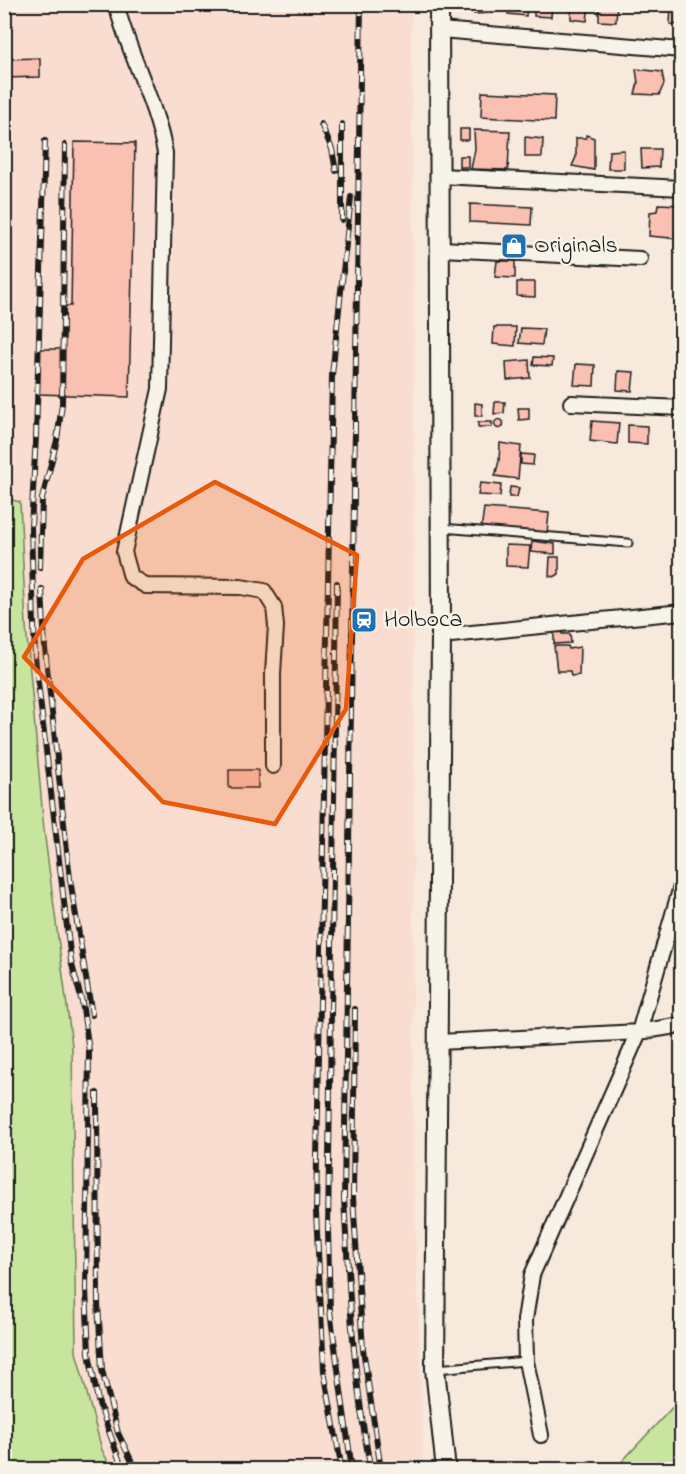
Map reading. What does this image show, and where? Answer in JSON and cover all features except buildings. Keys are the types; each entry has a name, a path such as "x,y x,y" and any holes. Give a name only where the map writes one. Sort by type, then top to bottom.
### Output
{"main road":[{"path":"439,4 441,636 435,1369 446,1470"}],"street":[{"path":"116,4 129,48 160,126 165,153 160,389 153,430 134,500 124,552 131,577 146,586 241,587 264,591 274,607 276,627 273,673 273,766"},
{"path":"440,30 681,50"},
{"path":"440,176 681,188"},
{"path":"441,249 639,259"},
{"path":"571,403 681,408"},
{"path":"441,636 681,612"},
{"path":"542,1435 526,1361 525,1320 532,1275 639,1032 681,883"},
{"path":"439,1042 639,1032 681,1025"}],"lane":[{"path":"440,528 627,543"},
{"path":"435,1369 526,1361"}],"highlighted area":[{"path":"215,482 357,555 346,709 275,824 163,802 24,657 83,559"}],"shaded area":[{"path":"5,5 411,5 414,351 413,1163 424,1469 112,1469 102,1450 76,1352 72,1045 44,830 26,626 20,503 5,498"}],"green space":[{"path":"5,498 20,502 26,626 44,830 72,1045 76,1352 102,1450 112,1469 5,1469"},
{"path":"681,1398 681,1469 615,1469"}],"railway":[{"path":"361,4 344,1198 356,1368 371,1470"},
{"path":"321,124 332,149 336,171"},
{"path":"342,124 342,220"},
{"path":"45,141 31,527 35,657 71,961 82,1002 89,1051 86,1289 89,1353 98,1401 123,1470"},
{"path":"40,568 42,499 57,440 62,404 65,145"},
{"path":"342,1470 324,1371 316,1212 332,375 351,197"},
{"path":"337,583 328,1231 330,1311 352,1470"},
{"path":"42,589 45,648 70,879 92,1015"},
{"path":"355,1009 353,1198 363,1349 381,1470"},
{"path":"97,1093 98,1303 102,1370 118,1433 136,1470"}],"place":[{"name":"Originals","path":"514,246"},
{"name":"Holboca","path":"364,620"}]}
